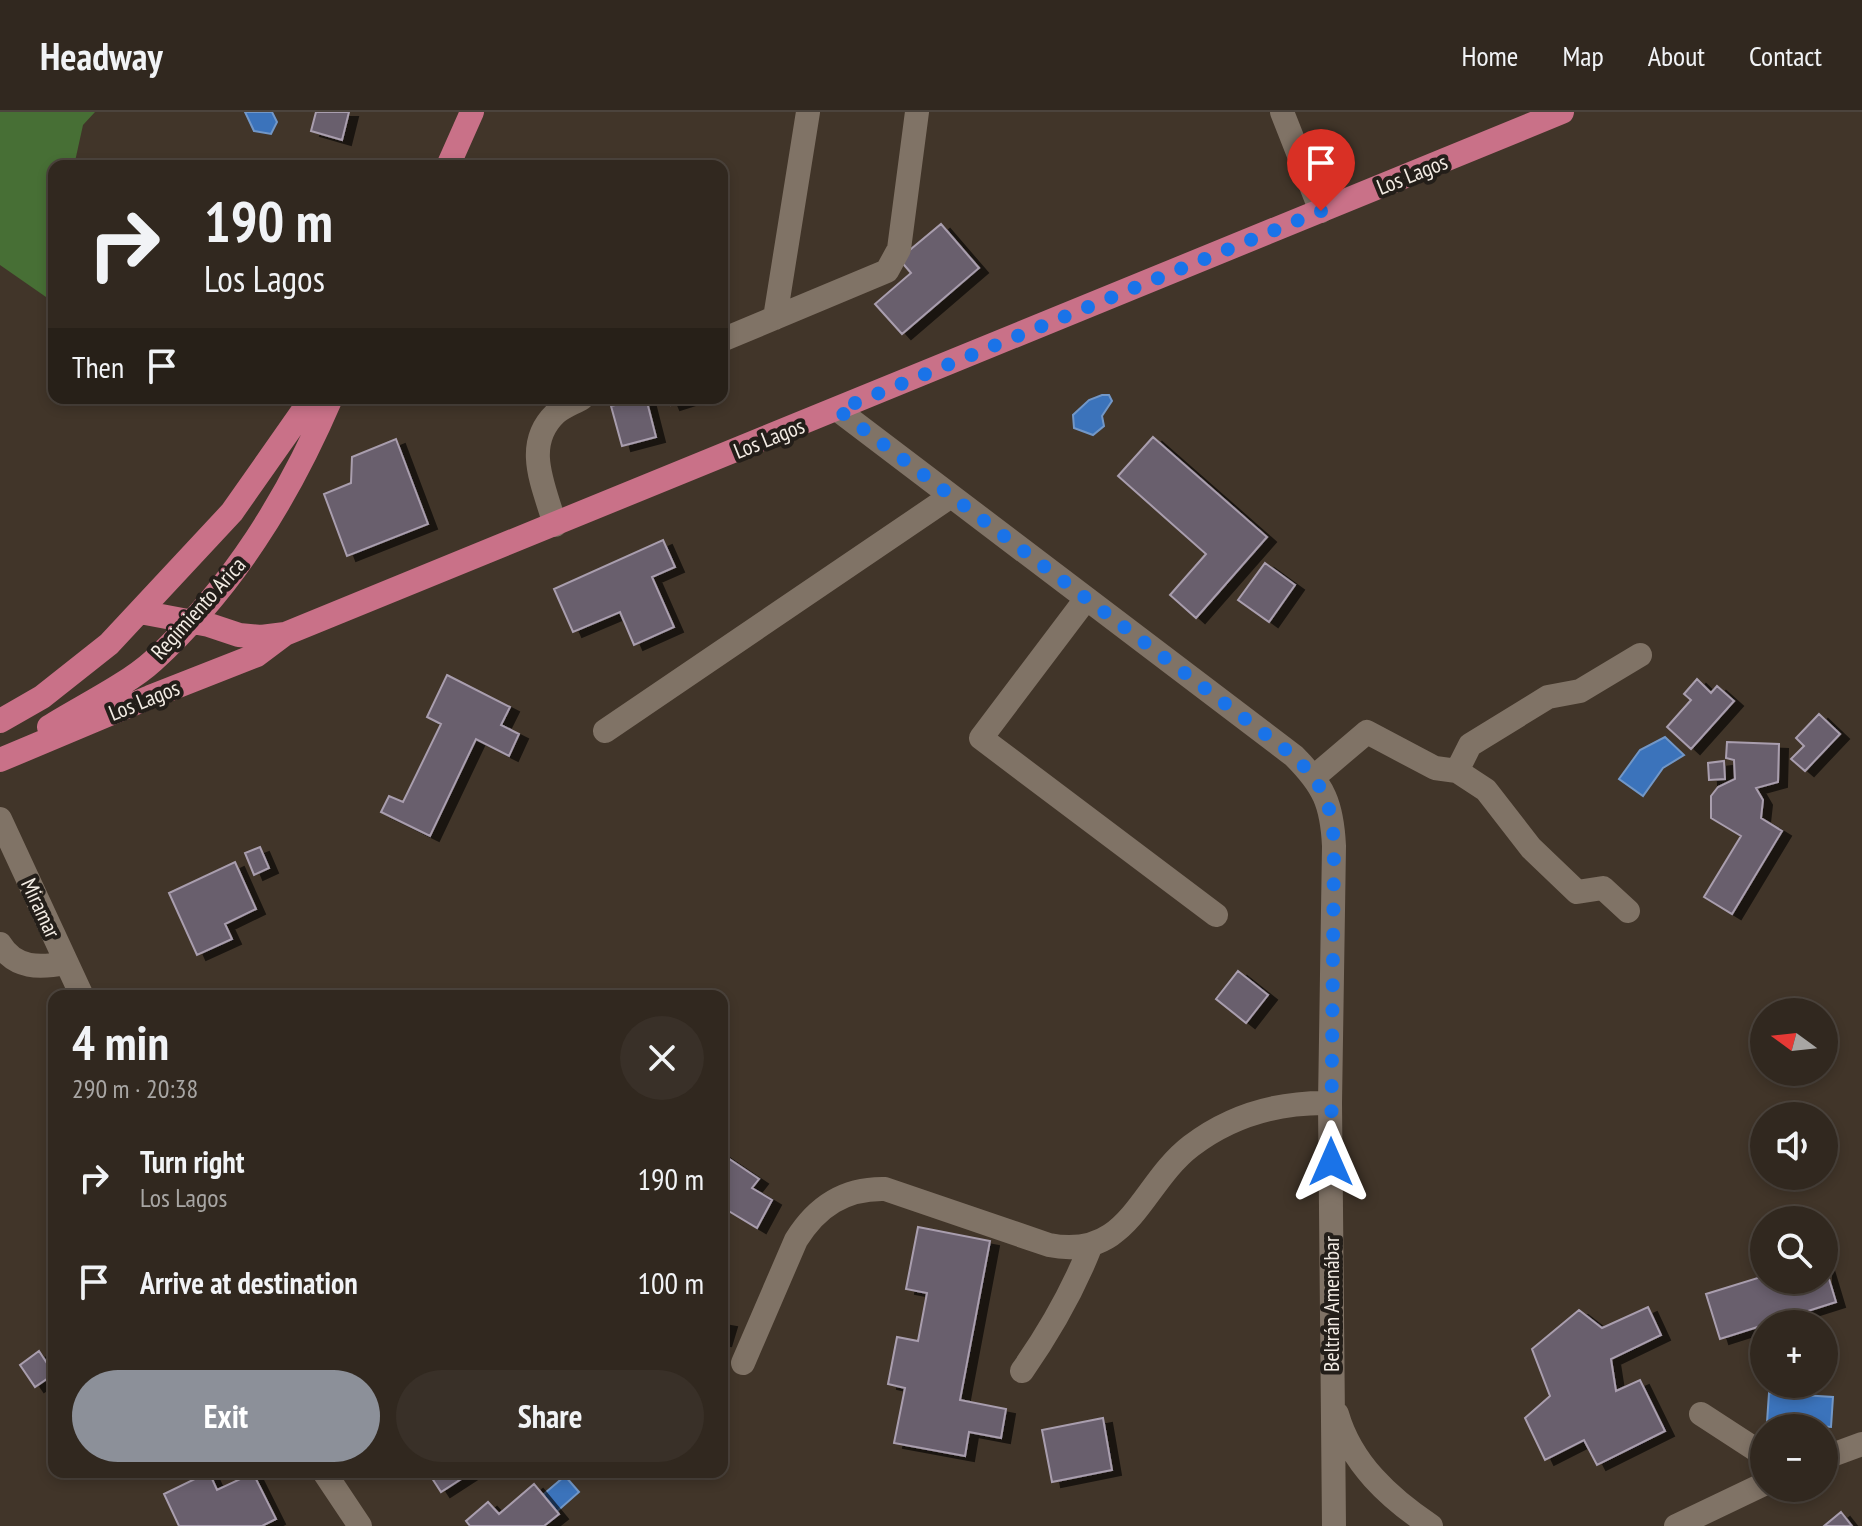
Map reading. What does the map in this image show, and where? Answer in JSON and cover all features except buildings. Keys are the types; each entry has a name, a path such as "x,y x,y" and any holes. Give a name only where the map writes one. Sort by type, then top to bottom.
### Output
{"main road":[{"path":"451,160 472,112"},
{"name":"Los Lagos","path":"140,612 190,620 239,635 261,637 285,634 1562,112"},
{"name":"Regimiento Arica","path":"0,721 42,697 109,644 232,512 308,404"},
{"name":"Regimiento Arica","path":"0,760 151,662 219,592 281,502 310,448 328,404"},
{"name":"Los Lagos","path":"0,760 257,655 285,634"}],"street":[{"path":"775,318 808,112"},
{"path":"728,338 887,271 899,249 917,112"},
{"path":"1282,112 1321,211"},
{"path":"555,525 535,455 542,434 556,413 572,404"},
{"name":"Beltrán Amenábar","path":"838,410 1294,756 1324,792 1333,817 1334,846 1330,1103 1334,1526"},
{"path":"605,731 951,496"},
{"path":"1086,599 981,738 1216,915"},
{"path":"1457,771 1470,745 1548,697 1580,691 1640,655"},
{"path":"1314,777 1367,732 1435,768 1457,771 1486,790 1531,848 1577,892 1603,888 1628,911"},
{"name":"Miramar","path":"0,819 79,990"},
{"path":"0,944 7,956 32,966 49,967 66,963"},
{"path":"743,1363 806,1223 820,1209 852,1192 885,1189 1049,1245 1077,1248 1091,1245 1121,1229 1172,1163 1209,1133 1231,1121 1267,1109 1330,1103"},
{"path":"1022,1371 1070,1293 1091,1245"},
{"path":"1332,1396 1343,1436 1366,1468 1385,1491 1431,1526"},
{"path":"1701,1414 1750,1446"},
{"path":"1838,1453 1862,1444"},
{"path":"328,1478 360,1526"},
{"path":"1676,1526 1750,1491"}],"green space":[{"path":"0,112 95,112 83,125 75,160 48,160 46,297 0,265"}],"water":[{"path":"245,112 272,112 277,122 271,134 254,131"},
{"path":"1109,395 1112,401 1102,416 1104,426 1093,435 1074,428 1073,415 1089,400"},
{"path":"1665,737 1684,755 1663,768 1643,796 1619,779 1640,750"},
{"path":"1769,1398 1833,1398 1832,1414 1768,1414"},
{"path":"563,1478 567,1478 579,1492 546,1521 532,1504"}],"route":[{"path":"1321,211 838,410 1294,756 1324,792 1333,817 1334,846 1331,1162"}]}
